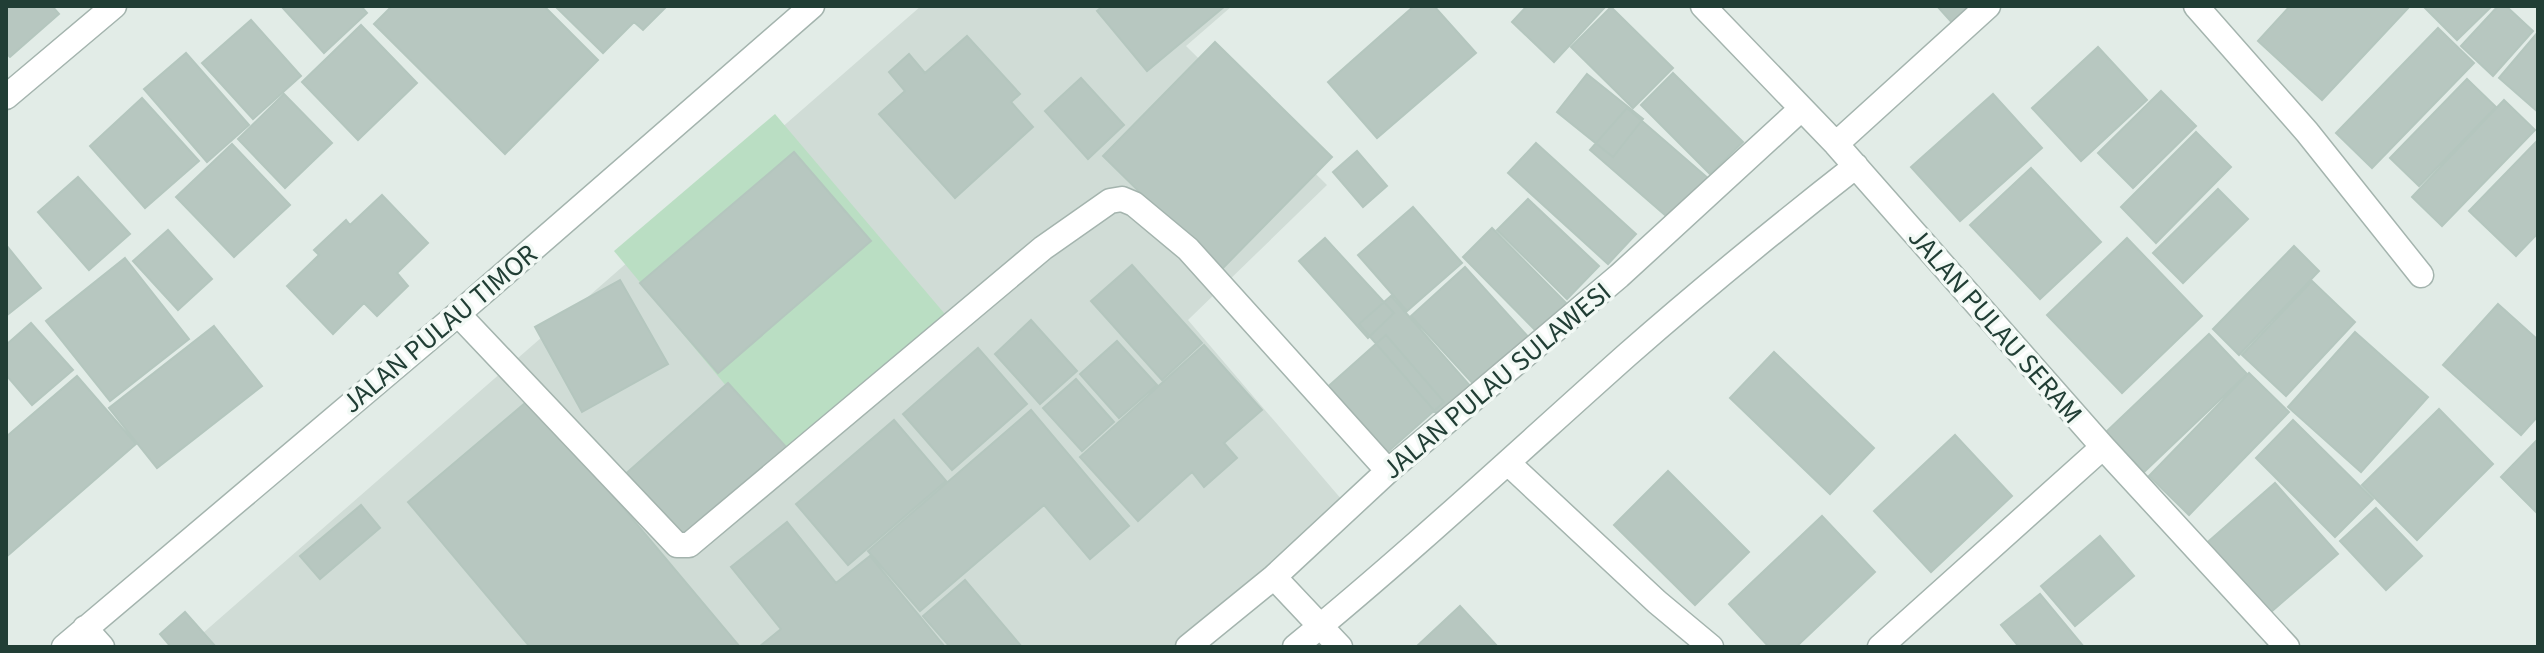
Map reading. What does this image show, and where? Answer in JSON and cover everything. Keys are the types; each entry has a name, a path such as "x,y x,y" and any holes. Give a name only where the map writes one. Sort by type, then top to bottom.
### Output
{"street":[{"path":"6,97 114,6"},
{"name":"JALAN PULAU TIMOR","path":"64,647 458,314 812,6"},
{"name":"JALAN PULAU SERAM","path":"1703,6 1836,144 2103,447 2287,647"},
{"path":"1836,144 1988,6"},
{"path":"2196,6 2307,132 2421,275"},
{"name":"JALAN PULAU SULAWESI","path":"1188,647 1274,577 1388,471 1619,276 1801,109"},
{"path":"1295,647 1509,464 1628,355 1767,236 1856,166"},
{"path":"458,314 677,545 689,545 1043,248 1110,201 1122,199 1134,204 1188,249 1388,471"},
{"path":"1880,647 2103,447"},
{"path":"1509,464 1657,602 1711,647"},
{"path":"1274,577 1340,647"},
{"path":"85,628 102,647"}],"shaded area":[{"path":"921,6 1232,6 1186,46 1327,185 1188,320 1348,507 1187,647 187,647"}],"green space":[{"path":"775,114 950,320 786,458 614,251"}],"building":[{"path":"6,6 52,6 59,14 10,57 6,53"},
{"path":"281,6 361,6 367,13 324,53"},
{"path":"392,6 544,6 598,60 505,154 374,24"},
{"path":"555,6 667,6 643,30 634,22 603,53"},
{"path":"1103,6 1225,6 1147,71 1097,11"},
{"path":"1414,6 1434,6 1476,53 1377,138 1328,82"},
{"path":"1527,6 1606,6 1554,62 1512,22"},
{"path":"1937,6 1980,6 1956,27"},
{"path":"2290,6 2410,6 2322,100 2258,41"},
{"path":"2423,6 2492,6 2457,40"},
{"path":"2498,6 2506,6 2533,31 2493,76 2461,46"},
{"path":"1611,7 1673,68 1633,108 1571,47"},
{"path":"251,20 301,76 253,119 202,63"},
{"path":"361,25 417,83 358,140 302,82"},
{"path":"2438,28 2474,63 2372,168 2336,133"},
{"path":"2538,32 2538,112 2499,78"},
{"path":"967,36 1020,94 1011,102 1033,127 955,198 879,114 905,91 889,72 909,54 925,73"},
{"path":"1215,42 1332,157 1220,271 1103,156"},
{"path":"2098,47 2147,100 2081,161 2032,108"},
{"path":"186,53 249,125 207,162 144,89"},
{"path":"1673,73 1743,142 1710,174 1641,105"},
{"path":"1587,74 1643,119 1613,157 1557,112"},
{"path":"1081,78 1124,125 1088,159 1045,111"},
{"path":"2467,79 2496,107 2419,186 2390,158"},
{"path":"2161,91 2196,126 2133,188 2098,153"},
{"path":"284,94 332,143 285,188 238,139"},
{"path":"1993,94 2042,148 1960,221 1911,167"},
{"path":"142,98 199,161 145,208 90,146"},
{"path":"2504,100 2535,130 2442,226 2412,197"},
{"path":"1627,108 1709,179 1672,221 1590,150"},
{"path":"2196,132 2231,167 2156,243 2121,207"},
{"path":"2537,141 2538,233 2516,256 2469,211"},
{"path":"1536,143 1636,234 1608,264 1508,173"},
{"path":"232,144 290,205 234,257 176,197"},
{"path":"1357,151 1387,186 1363,207 1333,172"},
{"path":"794,152 871,241 718,373 640,283"},
{"path":"2031,168 2101,242 2040,299 1970,225"},
{"path":"78,177 130,234 89,270 38,212"},
{"path":"2218,189 2248,219 2183,283 2153,253"},
{"path":"382,195 428,243 397,273 408,286 377,316 364,303 333,334 287,286 319,255 314,250 346,220 350,225"},
{"path":"1528,199 1599,266 1567,299 1497,230"},
{"path":"1413,207 1462,263 1407,311 1358,255"},
{"path":"1492,228 1569,306 1540,335 1463,257"},
{"path":"168,230 212,279 178,310 133,261"},
{"path":"1325,238 1394,313 1368,338 1299,261"},
{"path":"2127,238 2202,316 2122,393 2047,315"},
{"path":"6,245 41,288 6,316"},
{"path":"2294,246 2319,271 2239,355 2213,329"},
{"path":"125,258 189,339 110,401 46,321"},
{"path":"1132,265 1202,343 1162,380 1091,301"},
{"path":"1465,267 1532,341 1478,389 1411,316"},
{"path":"620,280 668,364 582,412 535,327"},
{"path":"2312,281 2355,322 2286,396 2242,355"},
{"path":"1391,296 1471,387 1439,416 1359,324"},
{"path":"2498,304 2538,340 2538,416 2521,435 2443,365"},
{"path":"1031,320 1077,371 1040,404 995,354"},
{"path":"31,323 73,370 32,405 6,375 6,345"},
{"path":"214,326 262,386 157,468 109,408"},
{"path":"2355,332 2428,397 2361,472 2288,407"},
{"path":"2209,334 2247,374 2144,472 2106,432"},
{"path":"1386,335 1444,402 1382,457 1323,391"},
{"path":"1117,341 1157,385 1119,418 1080,374"},
{"path":"1204,345 1262,410 1224,443 1237,458 1204,487 1192,472 1138,521 1080,457"},
{"path":"978,348 1027,404 952,470 903,414"},
{"path":"1774,352 1874,448 1830,494 1730,398"},
{"path":"2249,373 2289,412 2189,515 2149,476"},
{"path":"77,376 136,444 6,557 6,437"},
{"path":"1076,379 1114,422 1082,451 1043,408"},
{"path":"728,383 786,447 679,541 622,477"},
{"path":"531,398 740,647 530,647 408,502"},
{"path":"2439,409 2493,464 2417,540 2362,485"},
{"path":"1031,410 1129,526 1090,559 1044,505 920,611 868,551"},
{"path":"894,420 946,481 848,565 796,504"},
{"path":"2293,420 2373,499 2335,537 2256,458"},
{"path":"1955,435 2012,496 1931,572 1874,511"},
{"path":"2538,439 2538,514 2501,477"},
{"path":"1668,471 1749,552 1695,605 1614,525"},
{"path":"2275,483 2338,554 2264,618 2202,547"},
{"path":"361,505 380,528 320,579 300,556"},
{"path":"2376,508 2422,556 2386,590 2340,541"},
{"path":"1822,516 1875,572 1796,647 1769,647 1729,604"},
{"path":"787,522 836,583 870,556 945,647 759,647 781,629 731,567"},
{"path":"2100,536 2134,576 2075,626 2041,586"},
{"path":"965,580 1022,647 950,647 923,616"},
{"path":"2040,594 2084,647 2019,647 2001,625"},
{"path":"1460,606 1498,647 1416,647"},
{"path":"185,612 216,647 171,647 160,634"}]}
